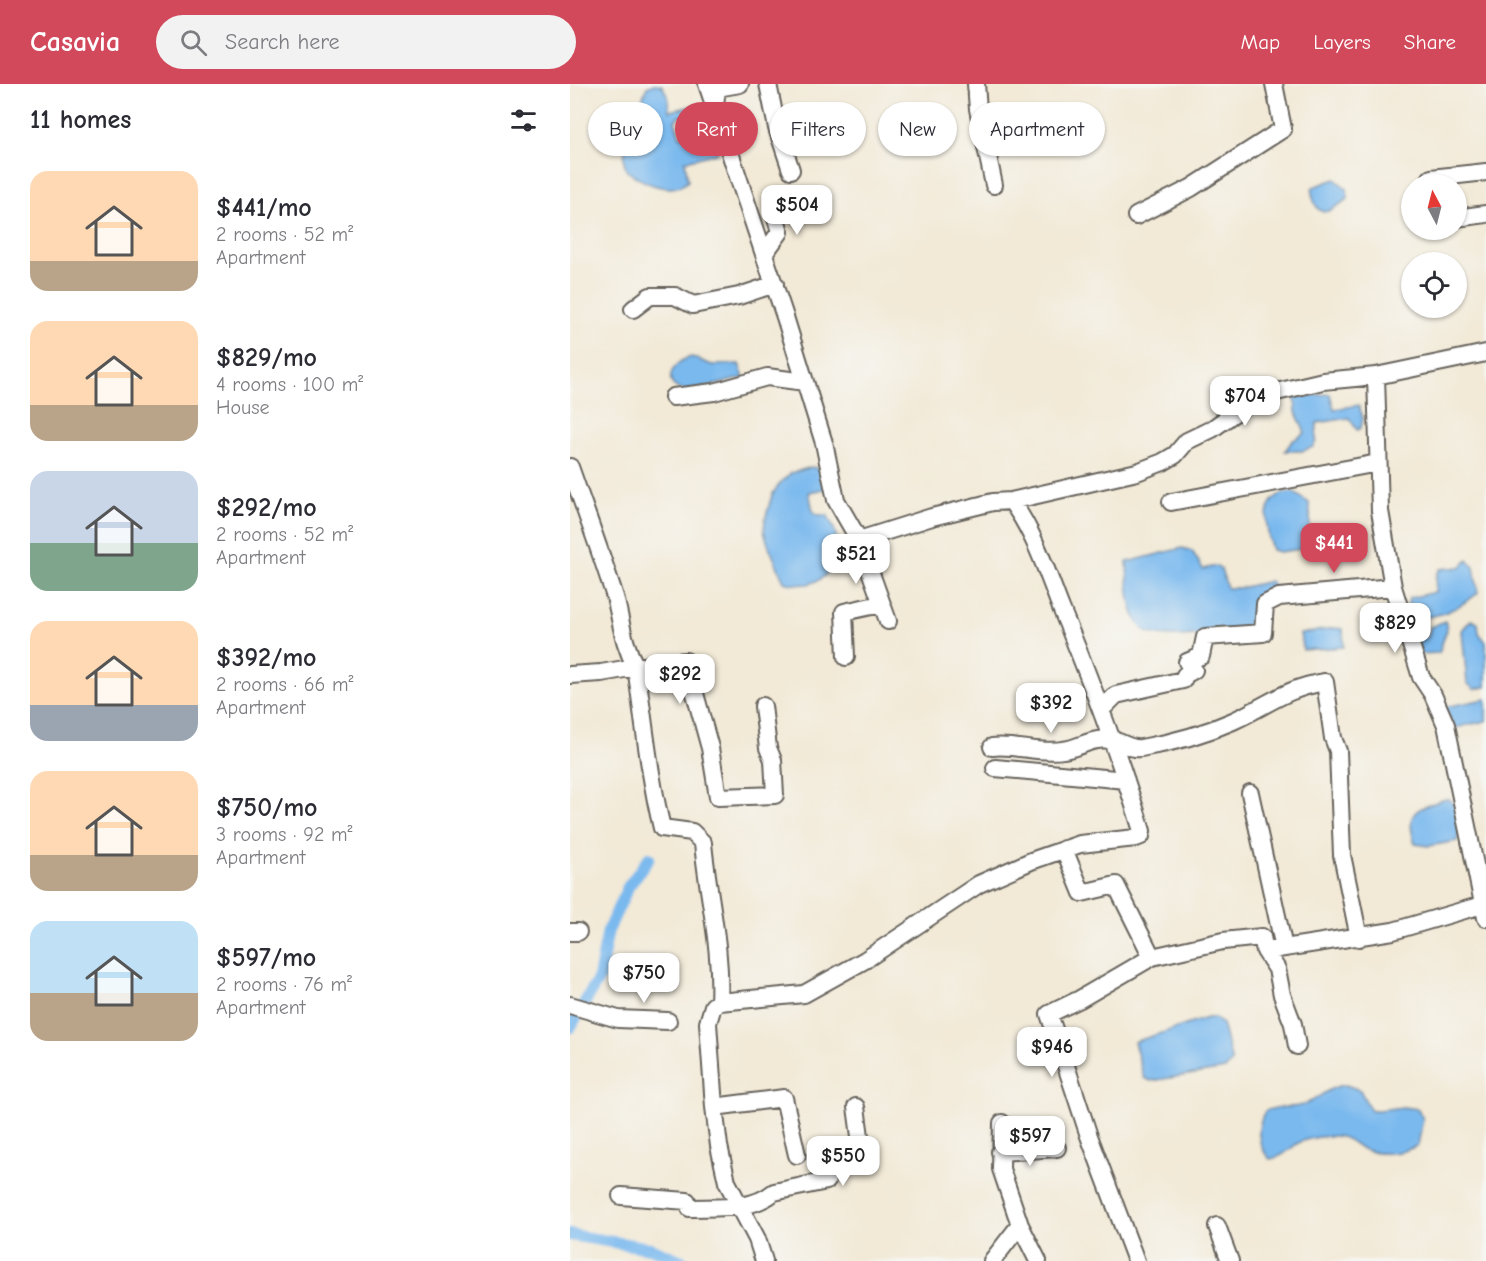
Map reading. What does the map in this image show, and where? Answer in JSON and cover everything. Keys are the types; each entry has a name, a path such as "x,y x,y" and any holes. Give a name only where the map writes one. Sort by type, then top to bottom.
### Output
{"street":[{"path":"707,84 714,102"},
{"path":"715,102 717,88 740,84"},
{"path":"768,84 777,128 791,170"},
{"path":"976,84 979,118 994,185"},
{"path":"1136,216 1191,188 1283,129 1274,84"},
{"path":"732,156 775,284 831,467 836,500 859,540 888,621"},
{"path":"1467,174 1486,172"},
{"path":"764,254 780,232 773,208"},
{"path":"1467,217 1486,214"},
{"path":"633,309 650,296 675,296 693,305 739,296 775,284"},
{"path":"859,540 932,517 993,502 1011,501 1137,472 1175,455 1187,441 1212,429 1247,404 1268,393 1323,381 1376,376 1486,353"},
{"path":"1264,951 1359,938 1484,911 1446,725 1433,695 1421,677 1393,586 1380,510 1376,376"},
{"path":"673,397 714,392 766,377 805,382"},
{"path":"1172,502 1377,463"},
{"path":"570,467 596,536 616,600 621,634 636,667 648,740 651,784 662,828 692,832 703,843 721,972 719,1002"},
{"path":"764,1261 757,1239 727,1182 714,1107 708,1023 713,1006 719,1002 804,994 865,960 980,884 1031,861 1080,844 1141,836 1126,780 1101,710 1040,556 1019,511 1011,501"},
{"path":"1101,710 1116,695 1183,681 1185,675 1194,669 1187,662 1201,657 1205,637 1263,633 1266,604 1279,597 1393,586"},
{"path":"846,657 844,612 881,604"},
{"path":"570,675 686,661 710,748 718,796 775,795 773,760 768,748 763,706"},
{"path":"992,747 1001,746 1008,749 1019,747 1042,753 1066,750 1087,740 1112,740 1138,749 1232,722 1299,686 1325,682 1333,738 1338,751 1342,855 1359,938"},
{"path":"995,768 1126,780"},
{"path":"1250,793 1284,948"},
{"path":"1064,849 1082,893 1116,885 1152,957"},
{"path":"1136,1261 1089,1137 1049,1014 1152,957 1223,941 1262,937 1264,951 1277,969 1297,1046"},
{"path":"572,1006 618,1019 668,1021"},
{"path":"714,1107 784,1098 797,1155"},
{"path":"621,1196 687,1201 690,1208 740,1206 768,1197 774,1192 827,1181 824,1161 862,1151 856,1107"},
{"path":"1002,1123 1001,1169 1020,1225 1038,1261"},
{"path":"1000,1152 1057,1148"},
{"path":"992,1261 1020,1225"},
{"path":"1217,1226 1230,1261"}],"water":[{"path":"654,84 662,85 668,97 669,111 675,110 675,156 706,156 685,161 688,181 681,186 665,188 656,186 626,170 624,156 663,156 663,102 642,102 647,87"},
{"path":"1335,179 1347,189 1348,199 1329,211 1320,211 1313,197 1313,187"},
{"path":"692,357 712,365 739,364 744,378 702,388 679,389 671,381 673,369 677,364"},
{"path":"1330,394 1334,409 1359,405 1363,419 1361,428 1357,430 1349,418 1317,423 1316,441 1313,447 1302,451 1285,451 1292,441 1305,433 1296,412 1295,397"},
{"path":"812,467 819,469 828,485 824,489 809,492 813,511 818,515 827,515 834,529 837,542 836,555 832,567 824,576 800,585 784,582 764,531 765,520 772,495 780,483 791,473"},
{"path":"1293,492 1309,503 1310,520 1307,540 1301,549 1279,552 1272,550 1267,521 1270,504 1282,494"},
{"path":"1182,548 1192,551 1203,569 1217,566 1221,569 1227,588 1240,588 1270,581 1275,587 1274,591 1253,608 1250,622 1244,629 1163,636 1143,629 1138,623 1130,598 1127,562"},
{"path":"1468,560 1474,567 1478,593 1447,612 1410,619 1406,614 1409,598 1435,592 1436,576 1440,569 1460,567"},
{"path":"1471,620 1478,623 1479,633 1486,642 1486,687 1474,689 1467,683 1462,630"},
{"path":"1445,621 1447,629 1439,653 1419,654 1417,646 1419,640 1428,637 1430,627"},
{"path":"1334,628 1343,629 1344,647 1303,650 1300,634"},
{"path":"1486,699 1486,721 1455,728 1444,707"},
{"path":"1448,799 1455,807 1459,818 1457,841 1429,846 1415,844 1411,822 1415,812"},
{"path":"1207,1018 1215,1018 1222,1024 1232,1062 1225,1069 1151,1081 1144,1078 1134,1042"},
{"path":"1346,1085 1360,1090 1371,1111 1403,1107 1418,1109 1423,1119 1418,1145 1405,1151 1381,1153 1366,1150 1341,1137 1324,1136 1302,1141 1280,1156 1270,1159 1262,1148 1259,1136 1260,1123 1265,1111 1303,1105 1329,1090"}],"waterway":[{"path":"570,1028 599,978 608,930 628,887 649,858"},
{"path":"570,1235 650,1248 682,1261"}]}
